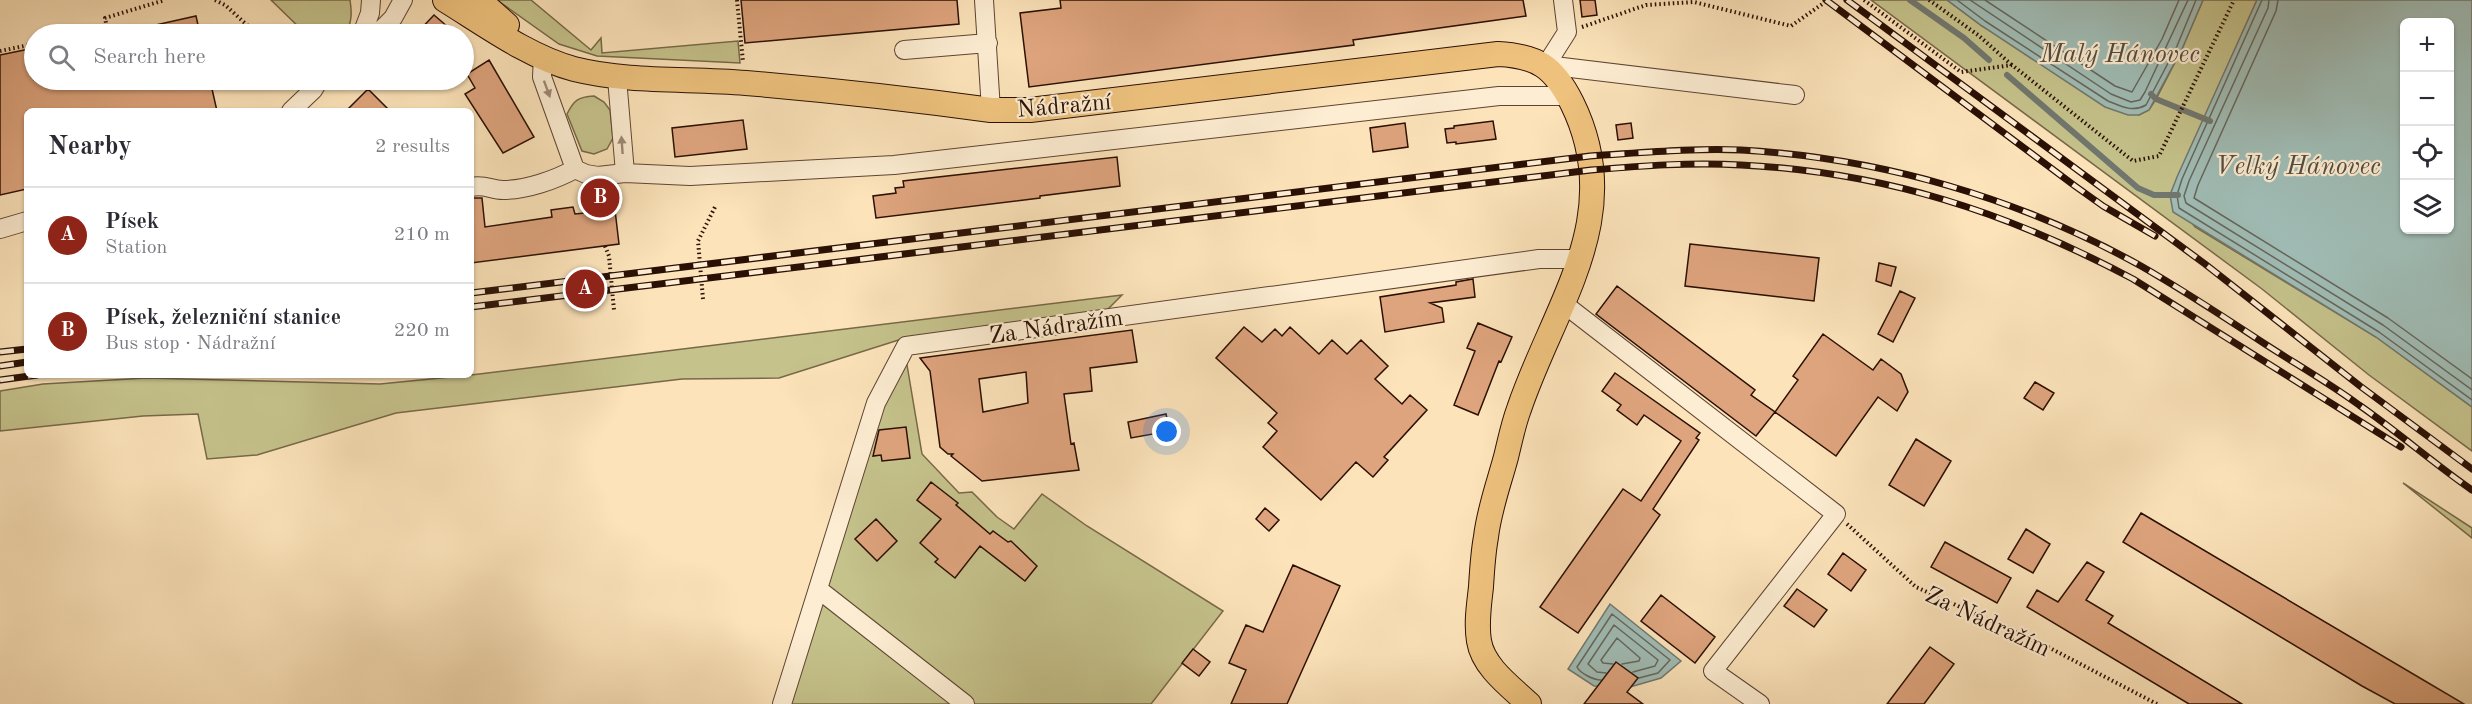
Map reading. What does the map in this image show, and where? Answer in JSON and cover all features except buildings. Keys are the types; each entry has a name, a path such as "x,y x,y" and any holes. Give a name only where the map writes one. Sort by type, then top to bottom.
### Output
{"main road":[{"name":"Nádražní","path":"445,0 499,34 543,56 572,68 617,78 745,83 991,110 1030,110 1498,54 1522,55 1546,65"},
{"name":"Nádražní","path":"479,0 543,56"},
{"path":"1529,704 1486,661 1479,643 1478,616 1486,535 1518,409 1564,304 1581,258 1591,211 1590,156 1581,120 1569,96 1546,65"}],"street":[{"path":"366,24 371,0"},
{"path":"387,24 403,0"},
{"path":"984,0 991,110"},
{"path":"1563,0 1567,32 1546,65 1795,95"},
{"path":"904,50 987,43"},
{"path":"543,56 542,77 574,169 598,176 625,173 690,176 894,165 1499,96 1569,96"},
{"path":"617,78 625,173"},
{"path":"294,108 313,90"},
{"path":"474,186 482,185 502,190 554,180 574,169"},
{"path":"0,229 24,222"},
{"name":"Za Nádražím","path":"782,704 876,403 906,346 1539,259 1581,258"},
{"path":"1564,304 1836,514 1713,671 1760,704"},
{"path":"818,589 965,704"}],"path":[{"path":"106,24 105,18 165,0"},
{"path":"215,0 225,4 246,24"},
{"path":"738,0 744,66"},
{"path":"1567,32 1646,5 1694,2 1791,26 1828,0"},
{"path":"1864,0 1961,72 2012,66"},
{"path":"1929,0 1978,35 2012,66 2133,161 2159,156 2234,0"},
{"path":"0,51 24,46"},
{"path":"600,201 601,212"},
{"path":"704,299 698,241 715,207"},
{"path":"606,246 614,310"},
{"name":"Za Nádražím","path":"1836,514 1916,587 2046,646 2157,704"}],"shaded area":[{"path":"271,0 350,0 350,24 296,24"},
{"path":"497,0 531,0 591,50 601,38 602,53 738,41 740,63 597,56 559,44"},
{"path":"1871,0 1947,0 1982,26 2139,115 2149,110 2156,99 2182,49 2203,0 2257,0 2170,195 2195,227 2376,337 2472,407 2472,451 2369,375 2262,289"},
{"path":"594,96 604,102 610,110 613,138 607,149 594,154 582,151 567,114 577,100"},
{"path":"1122,295 1106,311 908,337 779,378 682,379 396,413 257,455 207,459 198,414 143,416 0,431 0,391 43,384 146,378 380,384 441,378 474,378 474,375"},
{"path":"906,359 922,454 959,493 972,492 997,517 1014,529 1042,494 1087,526 1223,611 1151,704 784,704 860,450"},
{"path":"2403,483 2472,528 2472,538"}],"water":[{"name":"Malý Hánovec","path":"1947,0 2203,0 2182,49 2149,110 2139,115 2128,115 2105,107 1982,26"},
{"name":"Velký Hánovec","path":"2257,0 2472,0 2472,407 2376,337 2173,212 2170,195"},
{"path":"1610,604 1681,661 1661,678 1630,687 1594,686 1568,669"}],"waterway":[{"path":"1910,0 1964,38 1989,60"},
{"path":"2007,75 2138,188 2154,195 2178,195"},
{"path":"2151,94 2156,99 2210,121"}],"railway":[{"path":"1826,0 2075,186 2103,206 2155,236"},
{"path":"1847,0 2205,264 2360,386 2472,469"},
{"path":"474,293 1590,156 1703,150 1793,154 1897,172 1948,186 2047,220 2095,242 2141,266 2336,389 2472,490"},
{"path":"474,307 1591,170 1685,164 1741,165 1794,169 1895,186 1991,215 2039,234 2133,279 2401,447"},
{"path":"0,352 24,349"},
{"path":"0,366 24,362"},
{"path":"0,380 24,377"}],"place":[{"name":"Písek, železniční stanice","path":"600,198"},
{"name":"Písek","path":"585,289"}]}
